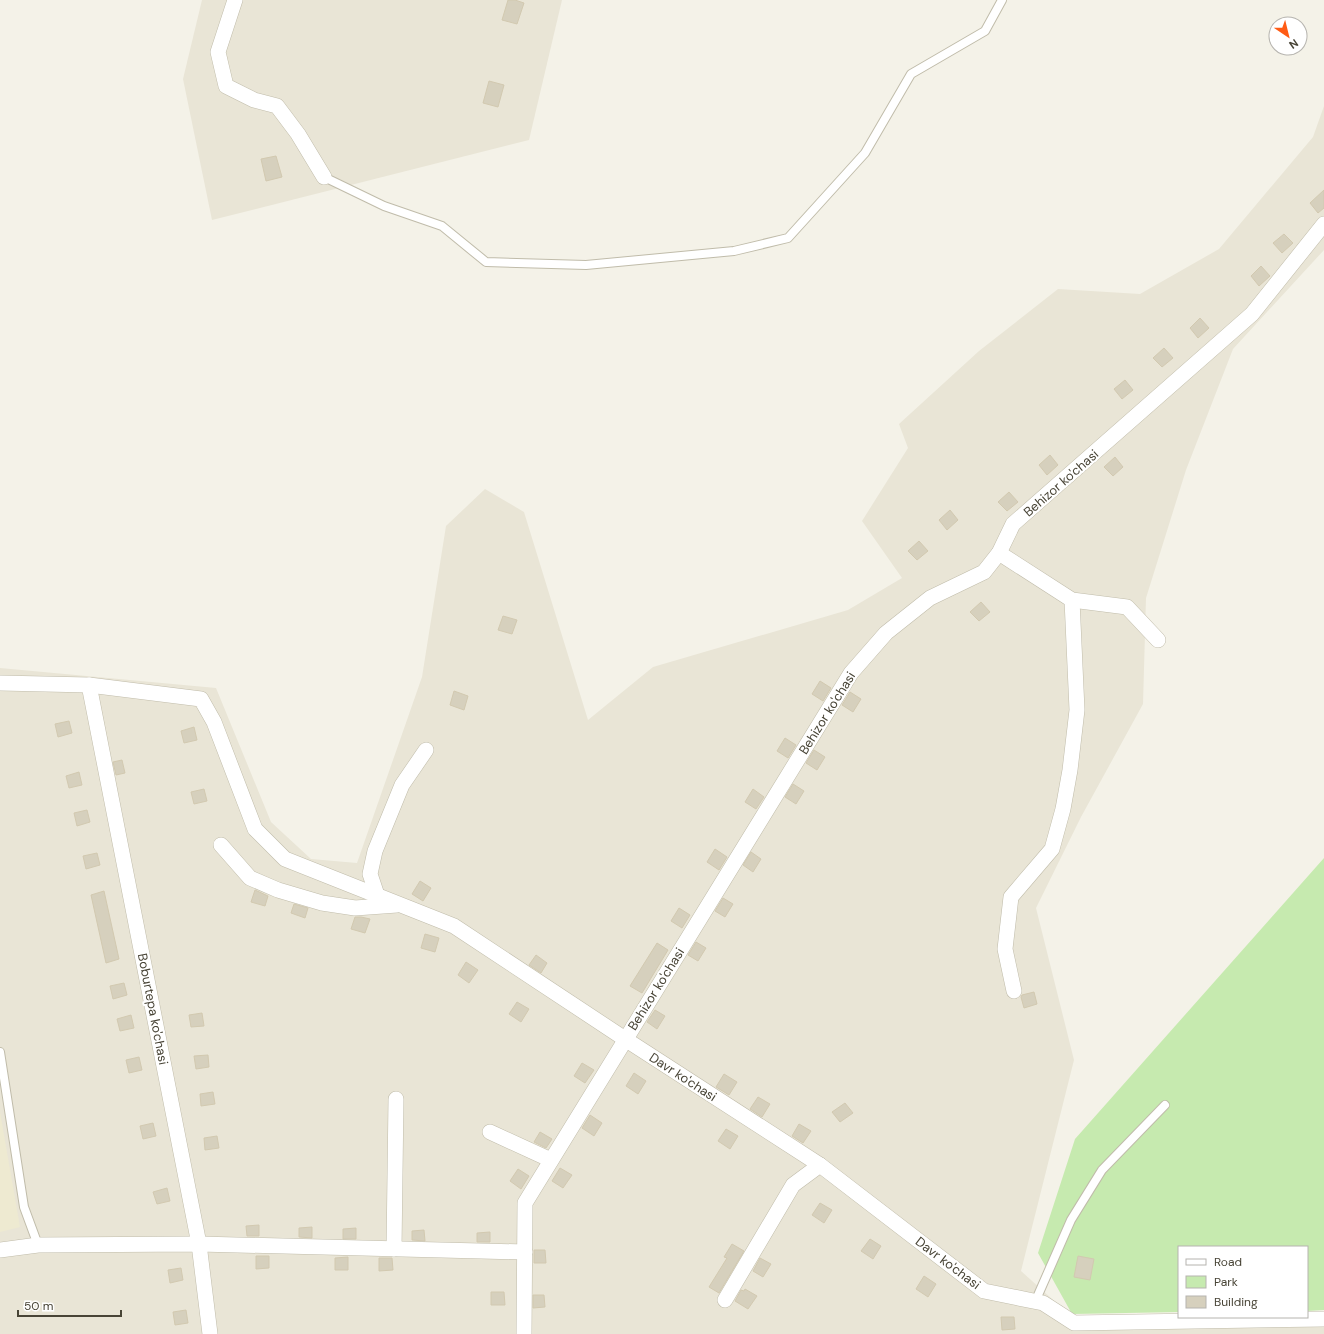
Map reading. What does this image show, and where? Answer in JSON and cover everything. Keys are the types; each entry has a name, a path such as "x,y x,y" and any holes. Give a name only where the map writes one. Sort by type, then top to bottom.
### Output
{"street":[{"path":"235,0 218,52 226,86 254,100 277,106 298,134 324,176"},
{"name":"Behizor ko'chasi","path":"524,1334 525,1203 851,673 886,633 930,598 984,572 999,553 1013,524 1252,314 1324,224"},
{"path":"999,553 1072,600 1127,607 1158,640"},
{"path":"1014,991 1005,949 1011,897 1052,849 1063,808 1070,770 1077,710 1072,600"},
{"path":"0,683 89,685"},
{"name":"Davr ko'chasi","path":"89,685 201,699 214,722 255,830 285,859 454,926 820,1165 984,1290 1043,1303 1074,1323 1324,1319"},
{"name":"Boburtepa ko'chasi","path":"89,685 199,1244 210,1334"},
{"path":"377,895 370,874 375,851 402,785 426,750"},
{"path":"222,845 250,878 278,890 322,903 355,908 400,905"},
{"path":"394,1249 396,1098"},
{"path":"490,1132 551,1160"},
{"path":"725,1300 793,1185 820,1165"},
{"path":"0,1250 38,1245 199,1244 525,1252"}],"lane":[{"path":"324,176 384,206 442,226 486,262 586,265 734,251 788,238 865,154 911,74 985,31 1002,0"},
{"path":"0,1052 24,1207 38,1245"},
{"path":"1035,1302 1071,1220 1102,1170 1165,1105"}],"shaded area":[{"path":"202,0 562,0 529,140 212,220 183,79"},
{"path":"1324,106 1324,250 1233,349 1186,470 1146,598 1143,704 1081,817 1036,908 1074,1060 1021,1271 1072,1317 1178,1315 1178,1318 1308,1318 1308,1312 1324,1312 1324,1334 0,1334 0,668 216,688 271,822 311,859 357,863 422,677 446,526 485,489 524,512 588,720 653,667 848,610 902,578 862,521 908,448 899,424 979,351 1058,289 1140,294 1219,249 1313,137"},
{"path":"0,1112 20,1227 0,1232"}],"green space":[{"path":"1324,858 1324,1310 1308,1311 1308,1246 1178,1246 1178,1312 1072,1314 1038,1253 1075,1139"}],"building":[{"path":"508,0 515,0 524,3 517,24 502,20"},
{"path":"489,81 504,85 498,107 483,103"},
{"path":"276,156 282,177 266,181 261,159"},
{"path":"1324,190 1324,208 1318,213 1310,203"},
{"path":"1284,234 1293,243 1282,253 1273,243"},
{"path":"1261,266 1270,276 1259,286 1251,276"},
{"path":"1200,318 1209,328 1198,338 1190,328"},
{"path":"1164,348 1173,358 1162,367 1153,358"},
{"path":"1125,380 1133,390 1122,399 1114,389"},
{"path":"1050,455 1058,465 1047,475 1039,465"},
{"path":"1115,457 1123,467 1113,476 1104,467"},
{"path":"1009,492 1018,502 1007,511 998,502"},
{"path":"950,510 958,520 947,530 939,520"},
{"path":"919,541 928,551 917,560 908,551"},
{"path":"981,602 990,612 979,621 970,612"},
{"path":"503,616 517,620 512,634 498,630"},
{"path":"820,681 831,688 823,701 812,694"},
{"path":"454,691 468,696 464,710 450,705"},
{"path":"850,692 861,699 853,712 842,705"},
{"path":"69,721 72,733 58,737 55,724"},
{"path":"194,727 197,740 184,743 181,731"},
{"path":"785,738 796,745 788,758 777,751"},
{"path":"814,750 825,757 817,770 806,763"},
{"path":"122,760 125,773 116,775 113,762"},
{"path":"79,772 82,785 69,788 66,776"},
{"path":"793,784 804,791 796,804 785,797"},
{"path":"204,789 207,801 194,804 191,792"},
{"path":"753,789 764,797 756,809 745,802"},
{"path":"87,810 90,822 77,826 74,813"},
{"path":"715,849 727,857 719,870 707,862"},
{"path":"751,852 761,859 753,872 743,865"},
{"path":"97,853 100,865 86,869 83,856"},
{"path":"420,881 431,888 423,901 412,894"},
{"path":"255,890 268,896 265,906 251,902"},
{"path":"104,891 119,959 106,963 91,895"},
{"path":"723,898 733,904 725,917 715,911"},
{"path":"294,904 308,908 305,918 291,913"},
{"path":"679,908 690,915 682,928 671,921"},
{"path":"355,917 370,919 365,933 351,929"},
{"path":"425,934 439,938 435,952 421,948"},
{"path":"696,942 706,948 698,961 688,955"},
{"path":"657,943 668,950 642,993 630,986"},
{"path":"536,955 547,963 541,973 529,965"},
{"path":"466,962 478,970 469,983 458,975"},
{"path":"124,983 127,995 113,999 110,986"},
{"path":"1034,992 1037,1004 1024,1008 1021,997 1022,995"},
{"path":"517,1002 529,1009 521,1022 509,1014"},
{"path":"655,1010 665,1016 657,1029 647,1022"},
{"path":"202,1013 204,1026 191,1027 189,1015"},
{"path":"131,1015 134,1028 120,1031 117,1019"},
{"path":"208,1055 209,1067 196,1069 194,1056"},
{"path":"139,1057 142,1070 129,1073 126,1060"},
{"path":"582,1063 594,1070 585,1083 574,1076"},
{"path":"634,1073 646,1081 638,1094 626,1086"},
{"path":"724,1074 737,1082 729,1095 716,1087"},
{"path":"213,1092 215,1104 201,1106 200,1094"},
{"path":"758,1097 770,1104 762,1117 750,1109"},
{"path":"845,1103 853,1113 840,1122 832,1112"},
{"path":"590,1115 602,1123 594,1136 582,1128"},
{"path":"153,1123 156,1136 143,1139 140,1126"},
{"path":"799,1124 811,1131 803,1143 792,1136"},
{"path":"726,1129 738,1136 730,1149 718,1141"},
{"path":"540,1132 552,1139 546,1148 534,1142"},
{"path":"217,1136 219,1148 205,1150 204,1138"},
{"path":"560,1168 572,1175 563,1188 552,1181"},
{"path":"518,1169 529,1176 521,1189 510,1181"},
{"path":"167,1188 170,1201 157,1204 153,1192"},
{"path":"820,1203 832,1210 824,1223 812,1215"},
{"path":"259,1225 259,1236 247,1236 246,1226"},
{"path":"312,1227 312,1238 299,1237 299,1228"},
{"path":"356,1228 356,1239 343,1239 343,1229"},
{"path":"424,1230 425,1241 412,1240 412,1231"},
{"path":"490,1232 490,1242 477,1242 477,1233"},
{"path":"870,1239 881,1246 873,1259 861,1251"},
{"path":"732,1244 744,1251 719,1293 709,1287 727,1258 724,1257"},
{"path":"534,1250 545,1250 546,1263 534,1263"},
{"path":"256,1256 269,1256 269,1268 256,1269"},
{"path":"1078,1256 1094,1259 1090,1280 1074,1277"},
{"path":"348,1257 348,1270 335,1270 335,1258"},
{"path":"379,1258 392,1258 393,1270 379,1271"},
{"path":"760,1258 771,1264 763,1277 753,1271"},
{"path":"181,1268 183,1280 170,1283 168,1270"},
{"path":"924,1276 936,1284 928,1297 916,1289"},
{"path":"745,1289 757,1296 748,1309 735,1301 741,1290 744,1291"},
{"path":"491,1292 504,1292 505,1305 491,1305"},
{"path":"533,1295 544,1295 545,1307 533,1308"},
{"path":"186,1310 188,1323 175,1325 173,1312"},
{"path":"1001,1317 1014,1317 1015,1329 1002,1330"}]}
